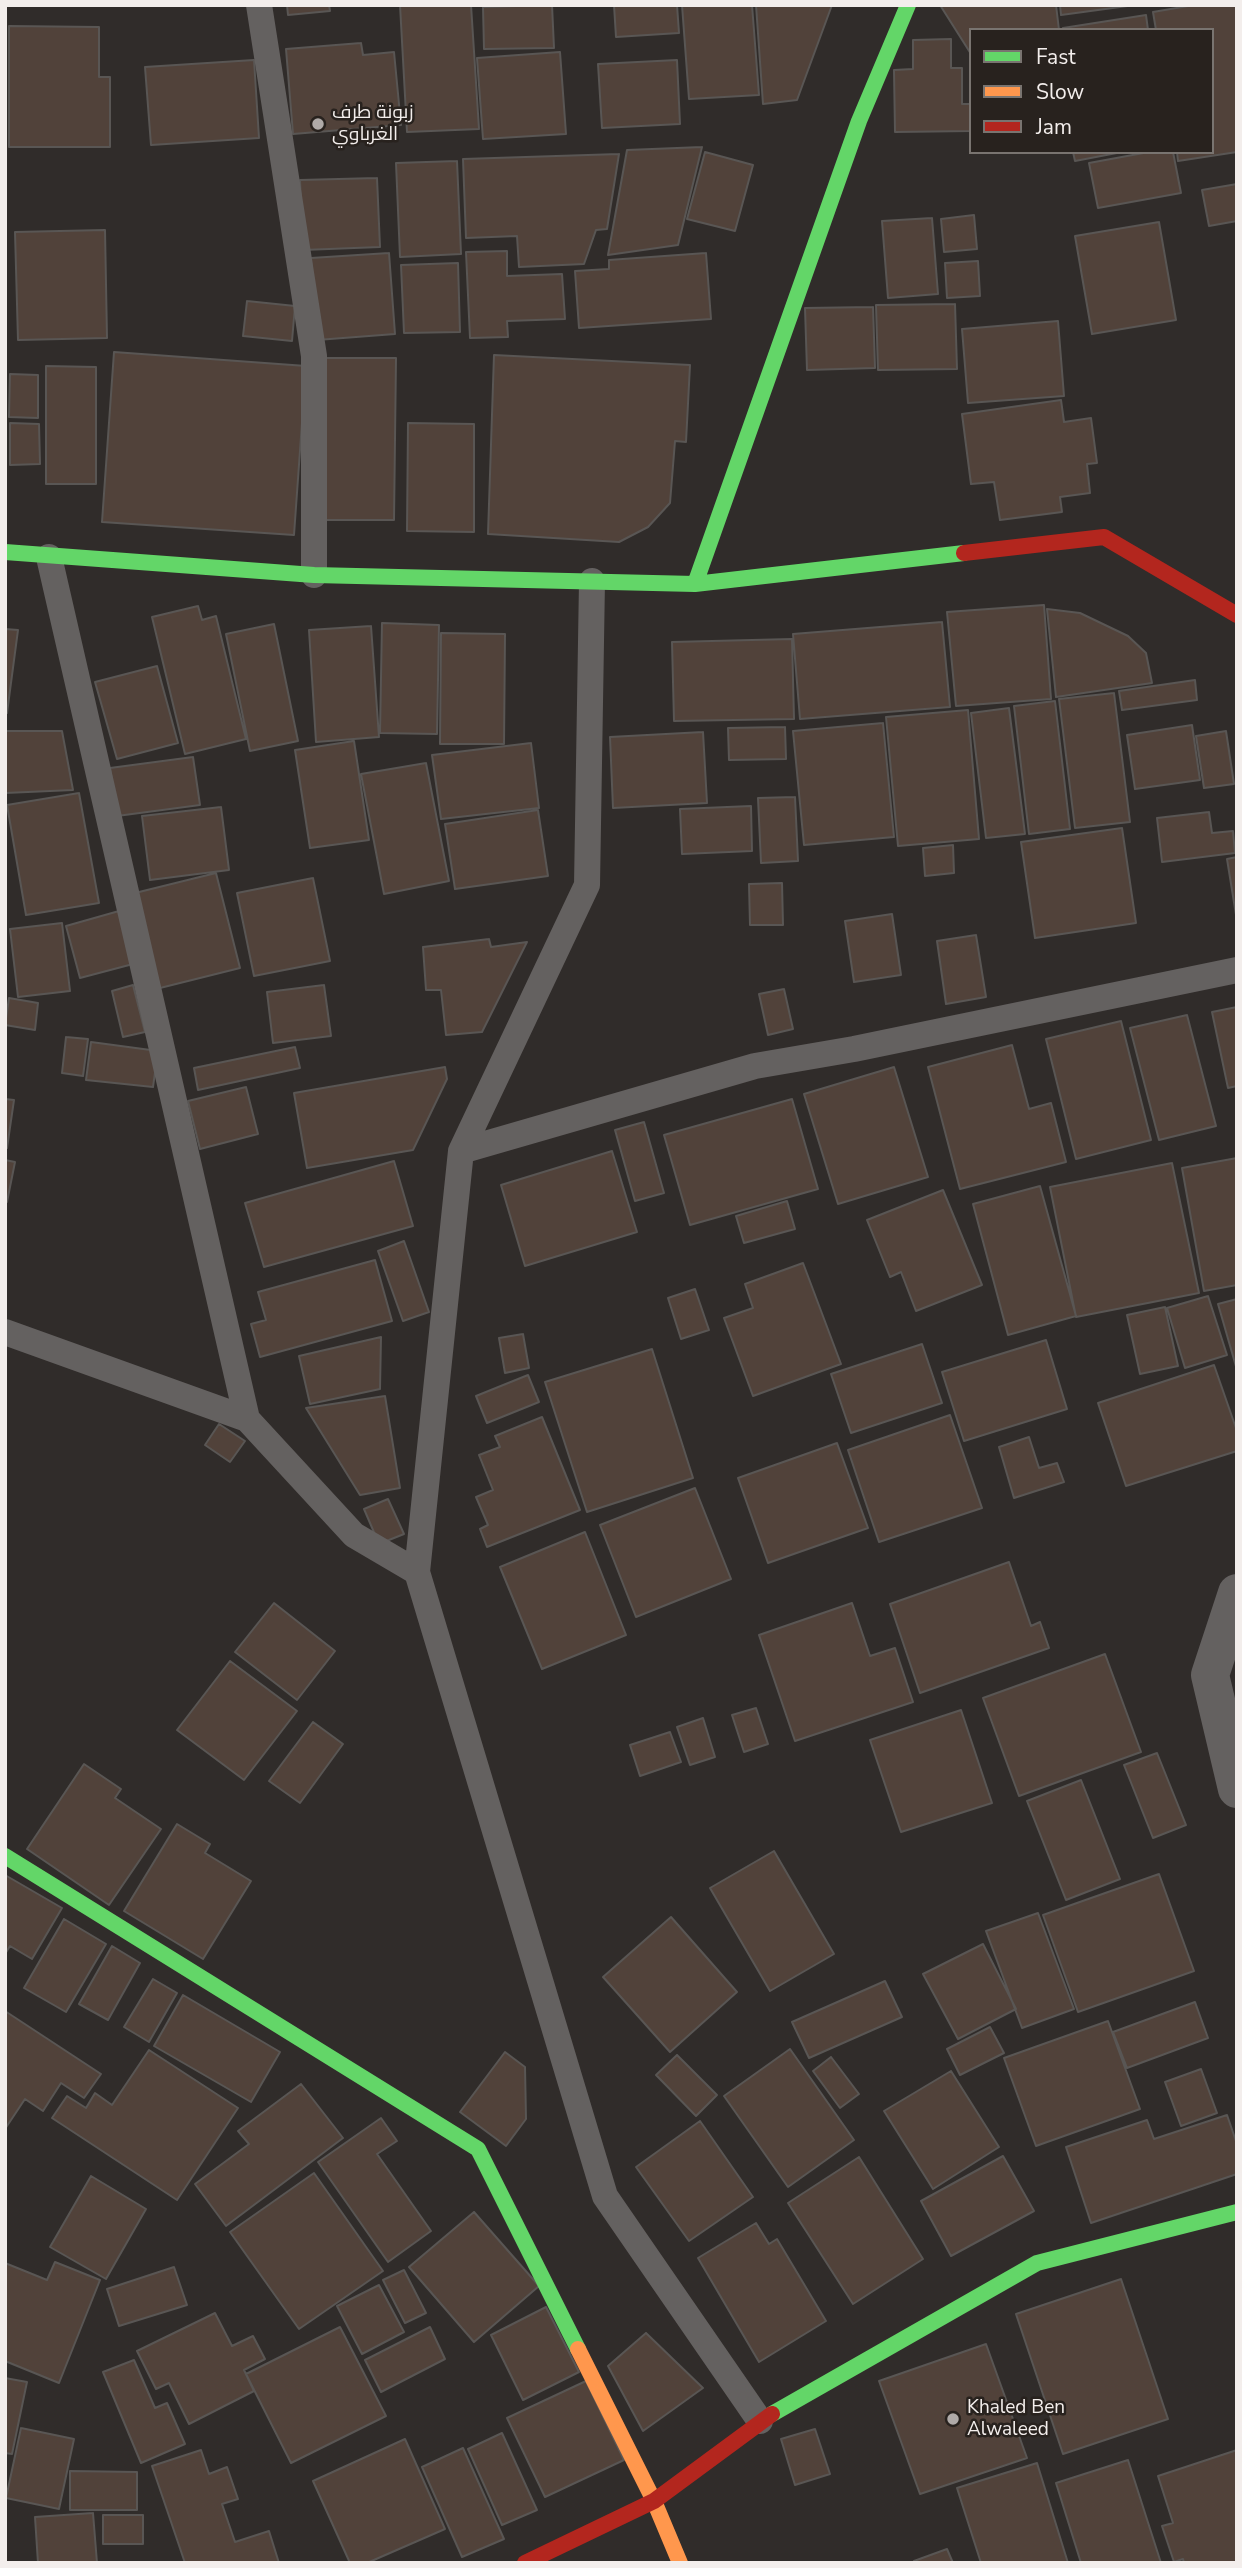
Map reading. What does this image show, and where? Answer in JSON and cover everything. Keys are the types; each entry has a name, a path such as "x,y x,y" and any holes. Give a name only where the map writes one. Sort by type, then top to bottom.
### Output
{"street":[{"path":"695,584 859,121 908,5"},
{"path":"5,552 314,575 695,584 1104,537 1237,615"},
{"path":"1237,1593 1210,1675 1237,1789"},
{"path":"5,1856 478,2149 654,2501 680,2563"},
{"path":"526,2563 654,2501 760,2421 1037,2263 1237,2212"}],"lane":[{"path":"259,5 314,356 314,575"},
{"path":"49,557 247,1419"},
{"path":"592,581 587,885 461,1151 417,1572 605,2196 760,2421"},
{"path":"461,1151 755,1066 854,1049 1237,970"},
{"path":"5,1332 247,1419 354,1535 417,1572"}],"building":[{"path":"287,5 329,5 330,11 288,15"},
{"path":"400,5 471,5 479,129 407,132"},
{"path":"552,5 554,48 484,49 483,7"},
{"path":"614,5 677,5 679,33 616,37"},
{"path":"682,5 752,5 759,95 689,99"},
{"path":"756,5 832,5 797,100 763,104"},
{"path":"940,5 1056,5 1059,28 969,28 969,51"},
{"path":"1060,5 1135,5 1061,15"},
{"path":"1194,5 1237,5 1237,152 1178,161 1177,154 1214,154 1214,28 1156,28 1153,12"},
{"path":"1146,15 1148,28 1063,28"},
{"path":"9,26 99,27 99,77 110,77 110,147 9,147"},
{"path":"951,39 951,68 962,68 962,104 969,104 969,131 895,132 894,70 913,69 913,40"},
{"path":"361,43 363,55 394,52 401,125 293,134 286,49"},
{"path":"560,52 566,134 483,139 477,58"},
{"path":"254,60 259,138 151,145 145,67"},
{"path":"677,60 680,124 602,128 598,64"},
{"path":"702,147 678,245 608,255 627,150"},
{"path":"705,152 753,165 735,231 687,219"},
{"path":"619,154 607,229 596,230 584,264 519,267 517,236 466,238 463,159"},
{"path":"1073,154 1112,154 1075,161"},
{"path":"1138,154 1173,154 1181,193 1098,208 1089,163"},
{"path":"457,161 461,254 400,257 396,163"},
{"path":"377,178 380,247 303,250 300,180"},
{"path":"1237,184 1237,221 1209,226 1202,190"},
{"path":"974,215 977,249 944,252 941,219"},
{"path":"932,218 938,294 888,298 882,221"},
{"path":"1159,222 1176,320 1092,334 1075,236"},
{"path":"105,230 107,338 18,340 15,232"},
{"path":"507,251 507,276 562,274 565,319 507,321 508,337 470,338 466,252"},
{"path":"389,253 395,334 317,340 311,258"},
{"path":"706,253 711,319 579,328 575,271 609,269 609,260"},
{"path":"978,261 980,296 947,298 945,263"},
{"path":"458,263 460,332 404,333 401,265"},
{"path":"247,301 295,306 292,341 243,336"},
{"path":"955,304 957,369 878,370 876,305"},
{"path":"873,307 875,368 807,370 805,308"},
{"path":"1058,321 1064,396 968,403 962,329"},
{"path":"114,352 306,366 294,535 102,522"},
{"path":"494,355 690,365 686,442 675,441 670,503 648,527 619,542 488,534"},
{"path":"325,358 396,358 394,520 324,520"},
{"path":"46,366 96,367 96,484 46,484"},
{"path":"10,374 38,375 38,418 9,417"},
{"path":"1061,400 1064,422 1091,418 1097,463 1087,464 1090,493 1060,497 1062,512 1000,520 994,482 971,484 962,414"},
{"path":"10,423 39,424 40,464 10,465"},
{"path":"408,423 474,424 474,532 407,531"},
{"path":"1044,605 1051,699 956,706 947,612"},
{"path":"198,606 202,620 216,616 246,739 185,754 152,617"},
{"path":"1047,609 1080,613 1128,636 1146,653 1152,683 1056,697"},
{"path":"942,622 950,707 800,719 793,634"},
{"path":"382,623 439,625 437,734 380,733"},
{"path":"274,624 298,741 250,751 226,634"},
{"path":"371,626 379,737 316,742 309,630"},
{"path":"5,629 18,630 7,713 5,713"},
{"path":"441,633 505,634 504,744 440,744"},
{"path":"792,639 794,719 674,721 672,642"},
{"path":"157,666 178,743 117,759 95,682"},
{"path":"1195,680 1197,700 1122,710 1119,691"},
{"path":"1114,693 1130,822 1075,828 1059,699"},
{"path":"1055,701 1070,829 1029,834 1014,706"},
{"path":"1009,708 1025,834 986,838 971,713"},
{"path":"968,710 979,839 898,846 886,717"},
{"path":"883,723 894,837 804,845 793,731"},
{"path":"1192,725 1200,780 1135,789 1127,735"},
{"path":"785,727 786,759 729,760 728,728"},
{"path":"5,731 62,731 73,790 5,793"},
{"path":"1226,731 1234,784 1204,788 1196,736"},
{"path":"703,732 707,803 613,808 610,737"},
{"path":"354,741 369,840 310,848 295,750"},
{"path":"531,743 539,808 441,819 432,755"},
{"path":"193,757 200,805 117,816 110,768"},
{"path":"426,763 449,881 384,894 361,774"},
{"path":"79,793 99,903 26,915 7,805"},
{"path":"795,797 798,861 761,863 758,798"},
{"path":"751,806 752,851 682,854 680,809"},
{"path":"221,807 229,870 150,880 142,816"},
{"path":"538,810 548,876 455,889 445,824"},
{"path":"1209,812 1212,833 1233,831 1235,853 1162,862 1157,818"},
{"path":"1122,828 1136,923 1035,938 1021,842"},
{"path":"953,845 954,873 925,876 923,848"},
{"path":"1237,857 1237,921 1227,859"},
{"path":"216,873 240,968 160,988 135,893"},
{"path":"313,878 330,961 254,976 237,893"},
{"path":"782,883 783,925 750,925 749,884"},
{"path":"119,911 133,964 80,978 66,926"},
{"path":"892,914 901,975 854,982 845,921"},
{"path":"62,923 70,991 18,997 10,929"},
{"path":"976,935 986,997 946,1004 937,941"},
{"path":"489,939 491,947 527,942 482,1032 446,1035 441,990 426,990 423,947"},
{"path":"133,985 145,1032 123,1037 112,991"},
{"path":"324,985 331,1036 273,1043 267,992"},
{"path":"784,989 793,1029 768,1035 759,994"},
{"path":"9,998 38,1003 35,1030 5,1025"},
{"path":"1237,1007 1237,1086 1228,1088 1212,1012"},
{"path":"1187,1015 1216,1126 1159,1140 1130,1028"},
{"path":"1121,1021 1151,1140 1076,1159 1046,1039"},
{"path":"66,1037 88,1039 83,1076 62,1073"},
{"path":"91,1042 158,1051 153,1087 86,1080"},
{"path":"1012,1045 1029,1109 1051,1103 1066,1162 960,1189 928,1067"},
{"path":"295,1047 300,1068 198,1090 194,1068"},
{"path":"445,1067 447,1079 413,1150 307,1168 294,1093"},
{"path":"894,1067 928,1177 838,1204 804,1094"},
{"path":"246,1087 258,1134 200,1149 188,1101"},
{"path":"5,1099 14,1100 7,1148 5,1148"},
{"path":"792,1099 818,1189 690,1225 664,1135"},
{"path":"644,1122 664,1193 635,1201 615,1130"},
{"path":"612,1151 637,1232 525,1266 501,1185"},
{"path":"1237,1158 1237,1285 1204,1291 1182,1168"},
{"path":"5,1160 15,1162 7,1202 5,1201"},
{"path":"394,1161 413,1226 264,1267 245,1203"},
{"path":"1172,1163 1199,1293 1076,1317 1050,1187"},
{"path":"1040,1186 1076,1316 1008,1335 973,1204"},
{"path":"943,1190 982,1285 916,1311 901,1272 890,1277 867,1220"},
{"path":"787,1201 795,1229 744,1243 736,1216"},
{"path":"404,1241 429,1312 403,1321 378,1251"},
{"path":"375,1260 392,1321 260,1357 251,1324 266,1320 258,1292"},
{"path":"803,1263 841,1364 753,1396 724,1318 753,1308 745,1284"},
{"path":"695,1289 709,1330 681,1339 668,1298"},
{"path":"1208,1296 1227,1355 1185,1368 1167,1308"},
{"path":"1237,1299 1237,1370 1218,1304"},
{"path":"1165,1307 1178,1366 1140,1374 1127,1315"},
{"path":"523,1334 529,1368 505,1373 499,1338"},
{"path":"381,1337 380,1389 310,1404 299,1356"},
{"path":"1046,1340 1067,1409 964,1441 942,1372"},
{"path":"922,1344 942,1403 851,1433 831,1374"},
{"path":"652,1349 693,1478 587,1512 545,1382"},
{"path":"1214,1365 1237,1431 1237,1451 1126,1486 1098,1403"},
{"path":"528,1375 539,1402 487,1423 476,1396"},
{"path":"385,1396 400,1488 360,1495 306,1408"},
{"path":"950,1415 982,1508 879,1542 848,1450"},
{"path":"542,1417 580,1510 487,1547 480,1529 488,1525 476,1497 493,1490 479,1455 500,1447 495,1436"},
{"path":"219,1424 245,1441 230,1462 205,1445"},
{"path":"1029,1437 1039,1468 1057,1463 1064,1482 1014,1498 999,1447"},
{"path":"837,1443 868,1528 768,1563 738,1478"},
{"path":"695,1488 731,1579 636,1617 600,1525"},
{"path":"388,1499 404,1534 379,1544 364,1509"},
{"path":"585,1532 626,1635 542,1669 500,1567"},
{"path":"1009,1562 1031,1626 1040,1622 1049,1648 920,1693 890,1604"},
{"path":"274,1603 335,1651 297,1700 235,1652"},
{"path":"852,1603 870,1656 895,1648 913,1702 795,1741 759,1635"},
{"path":"1105,1654 1141,1752 1019,1796 983,1698"},
{"path":"230,1661 297,1711 244,1780 177,1730"},
{"path":"756,1708 768,1744 744,1752 732,1715"},
{"path":"961,1710 992,1803 901,1832 870,1740"},
{"path":"703,1718 715,1757 690,1765 677,1727"},
{"path":"313,1722 343,1744 300,1803 269,1781"},
{"path":"670,1732 681,1762 640,1776 630,1745"},
{"path":"1157,1753 1186,1825 1153,1838 1124,1765"},
{"path":"84,1764 121,1789 115,1798 161,1829 109,1905 27,1849"},
{"path":"1081,1780 1120,1879 1066,1900 1027,1801"},
{"path":"177,1824 210,1844 205,1853 251,1881 203,1959 124,1911"},
{"path":"774,1851 834,1954 770,1991 710,1888"},
{"path":"1159,1874 1194,1971 1078,2012 1043,1915"},
{"path":"5,1875 62,1908 32,1959 10,1946 5,1954"},
{"path":"1038,1913 1074,2009 1022,2028 986,1931"},
{"path":"671,1917 737,1992 670,2052 603,1977"},
{"path":"64,1919 106,1944 66,2012 24,1988"},
{"path":"983,1944 1016,2009 958,2039 923,1974"},
{"path":"112,1946 140,1963 108,2020 79,2004"},
{"path":"153,1979 177,1993 149,2042 124,2027"},
{"path":"885,1981 902,2017 809,2058 792,2022"},
{"path":"183,1995 280,2052 251,2102 154,2046"},
{"path":"1195,2002 1208,2038 1127,2068 1113,2032"},
{"path":"5,2011 101,2074 84,2098 61,2083 43,2111 25,2099 5,2129"},
{"path":"1108,2021 1140,2109 1036,2146 1004,2058"},
{"path":"990,2027 1004,2053 960,2075 947,2049"},
{"path":"790,2049 854,2140 788,2187 724,2096"},
{"path":"149,2050 238,2108 177,2200 52,2118 67,2096 86,2108 95,2093 112,2105"},
{"path":"505,2052 525,2067 526,2119 506,2146 460,2112"},
{"path":"677,2055 717,2095 696,2116 656,2075"},
{"path":"831,2057 859,2094 840,2108 813,2071"},
{"path":"1201,2069 1217,2113 1181,2126 1165,2082"},
{"path":"951,2071 999,2147 933,2189 884,2111"},
{"path":"301,2084 343,2138 226,2226 195,2184 249,2144 238,2131"},
{"path":"1227,2115 1237,2144 1237,2174 1091,2223 1066,2147 1147,2120 1154,2139"},
{"path":"381,2118 397,2141 377,2154 431,2231 388,2262 318,2162"},
{"path":"700,2121 753,2197 689,2241 636,2167"},
{"path":"1003,2156 1034,2211 951,2256 921,2201"},
{"path":"859,2157 923,2259 853,2304 788,2203"},
{"path":"314,2173 383,2271 299,2329 230,2232"},
{"path":"91,2176 146,2209 106,2279 50,2247"},
{"path":"474,2212 539,2286 474,2342 409,2267"},
{"path":"756,2223 769,2244 777,2239 826,2321 759,2362 698,2258"},
{"path":"55,2262 100,2280 59,2383 5,2361 5,2263 47,2280"},
{"path":"174,2267 187,2305 119,2326 107,2289"},
{"path":"404,2270 426,2313 405,2323 383,2280"},
{"path":"1121,2279 1168,2419 1063,2454 1016,2314"},
{"path":"379,2285 404,2332 362,2354 337,2306"},
{"path":"546,2307 579,2372 523,2400 491,2335"},
{"path":"215,2313 232,2346 253,2336 265,2359 244,2370 254,2391 189,2424 169,2383 156,2389 137,2351"},
{"path":"340,2327 386,2416 291,2463 246,2374"},
{"path":"430,2327 445,2359 381,2392 365,2360"},
{"path":"646,2333 703,2388 643,2431 608,2366"},
{"name":"Khaled Ben Alwaleed","path":"986,2344 1027,2458 920,2494 879,2381"},
{"path":"134,2360 155,2408 167,2403 185,2444 141,2463 103,2372"},
{"path":"5,2378 27,2382 12,2454 5,2453"},
{"path":"586,2381 624,2460 545,2497 507,2418"},
{"path":"21,2428 74,2439 59,2509 6,2498"},
{"path":"815,2429 830,2474 795,2485 781,2439"},
{"path":"502,2433 537,2510 502,2525 468,2449"},
{"path":"405,2439 445,2529 367,2563 350,2563 313,2481"},
{"path":"463,2448 504,2539 462,2557 422,2467"},
{"path":"201,2450 209,2474 227,2467 238,2499 222,2504 235,2542 269,2531 279,2563 185,2563 152,2466"},
{"path":"1237,2450 1237,2563 1184,2563 1183,2559 1174,2562 1162,2526 1173,2523 1158,2476"},
{"path":"1128,2460 1161,2563 1081,2563 1056,2483"},
{"path":"1037,2463 1068,2563 981,2563 957,2488"},
{"path":"70,2471 137,2472 137,2510 70,2510"},
{"path":"93,2513 97,2563 38,2563 35,2517"},
{"path":"103,2515 143,2515 143,2544 103,2544"},
{"path":"947,2549 953,2563 914,2561"}],"traffic: fast":[{"path":"695,584 859,121 908,5"},
{"path":"5,552 314,575 695,584 964,553"},
{"path":"5,1856 478,2149 578,2349"},
{"path":"772,2414 1037,2263 1237,2212"}],"traffic: slow":[{"path":"578,2349 654,2501 680,2563"}],"traffic: jam":[{"path":"964,553 1104,537 1237,615"},
{"path":"525,2563 654,2501 772,2414"}],"place":[{"name":"زبونة طرف الغرباوي","path":"318,124"},
{"name":"Khaled Ben Alwaleed","path":"953,2419"}]}
